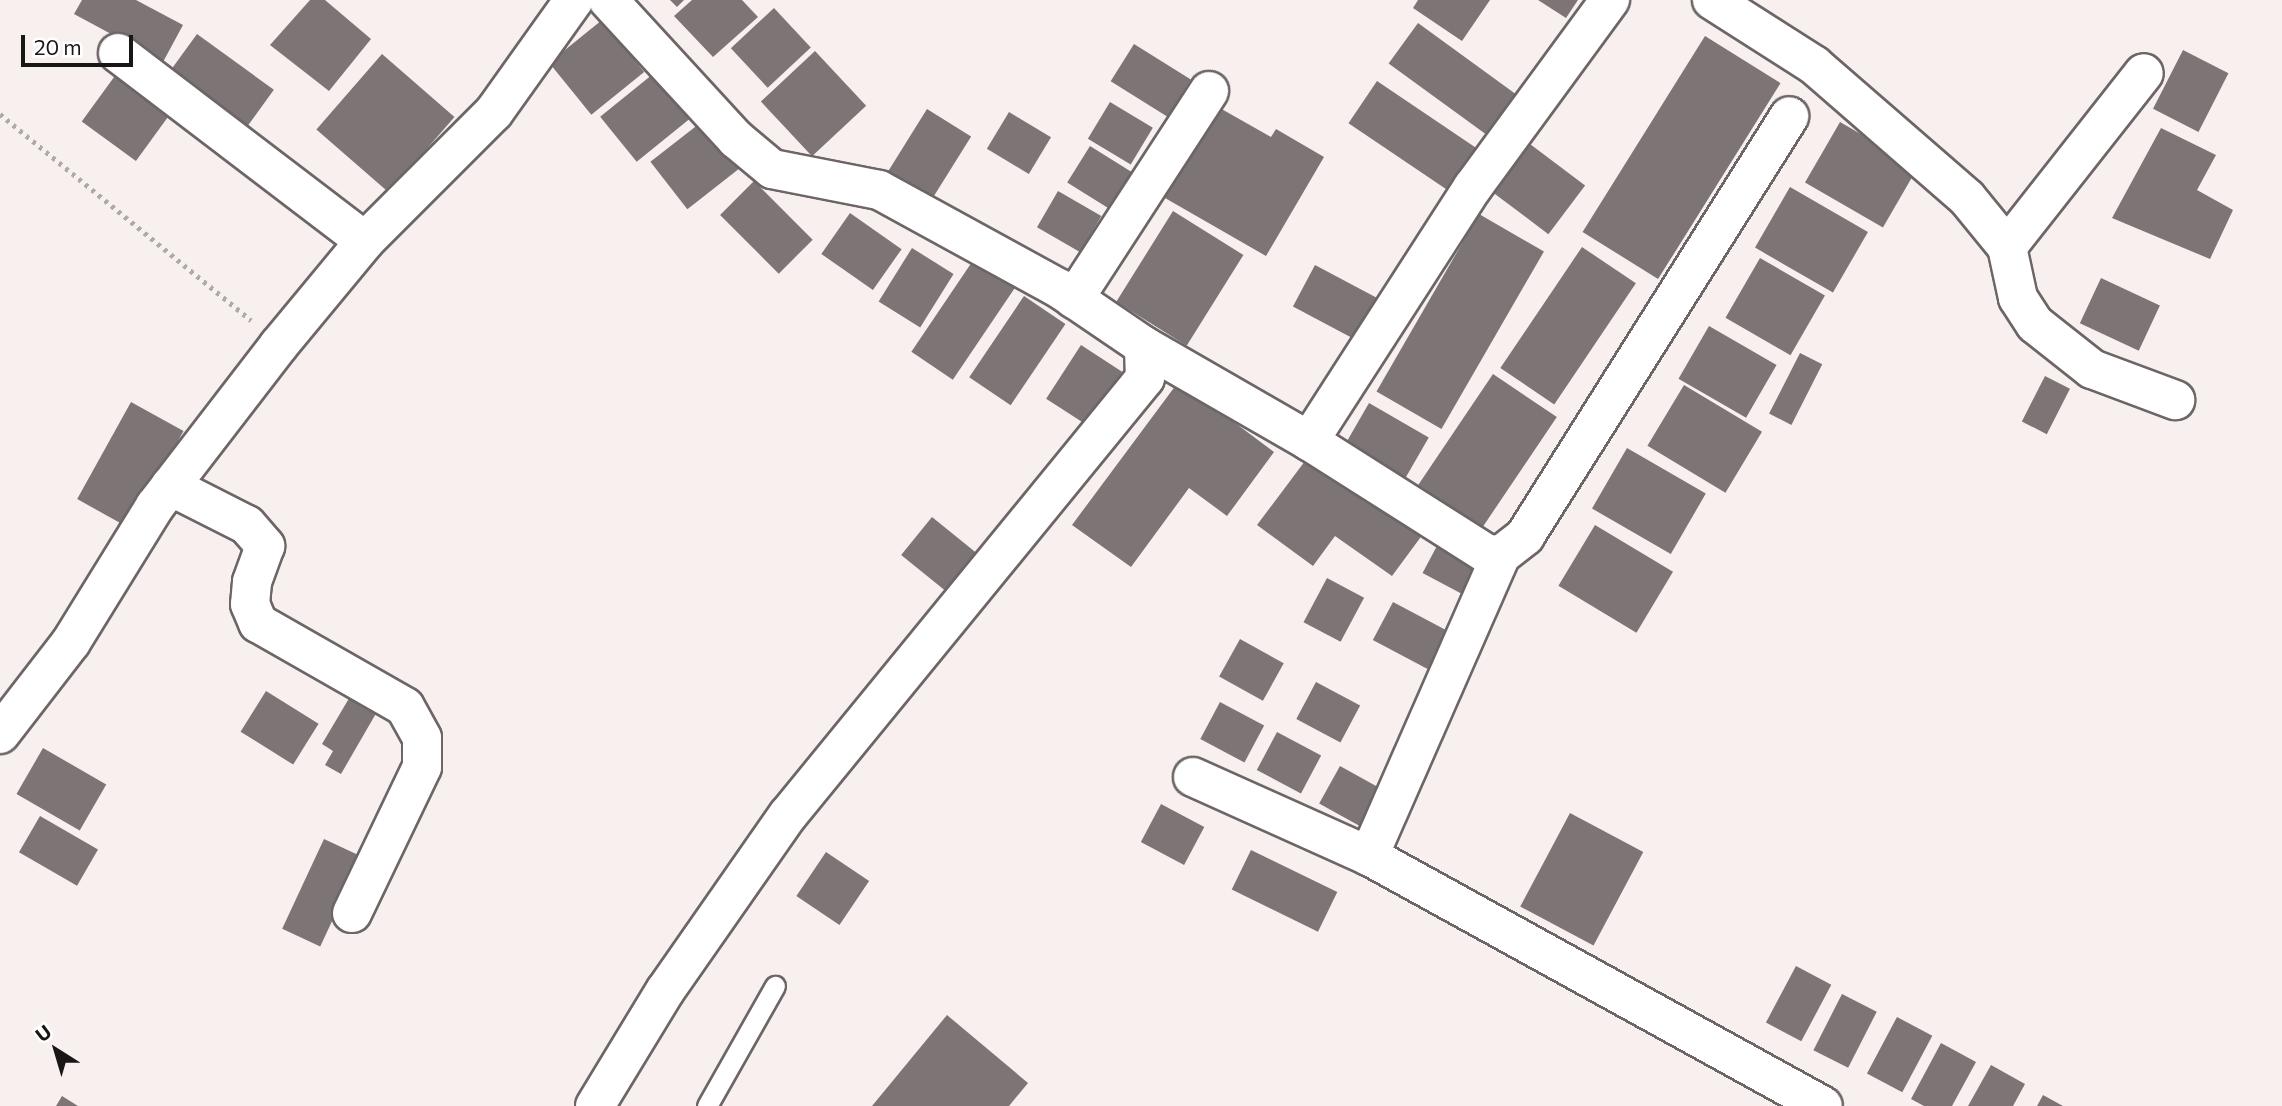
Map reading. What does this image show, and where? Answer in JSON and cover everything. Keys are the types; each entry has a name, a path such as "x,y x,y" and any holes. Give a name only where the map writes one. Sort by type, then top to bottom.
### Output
{"street":[{"path":"0,734 71,642 170,486 279,345 365,241 494,112 574,0"},
{"path":"608,0 736,139 772,169 879,190 1074,299 1144,345 1309,441 1487,554 1501,555"},
{"path":"1309,441 1473,187 1610,0"},
{"path":"1712,0 1814,65 1968,198 2007,247 2018,298 2035,324 2092,369 2175,400"},
{"path":"118,53 365,241"},
{"path":"2007,247 2144,73"},
{"path":"1074,299 1209,91"},
{"path":"1368,856 1501,555 1525,536 1789,116"},
{"path":"594,1106 665,991 788,815 1144,377 1144,345"},
{"path":"170,486 247,525 265,546 252,582 250,604 258,623 405,707 422,737 422,767 352,913"},
{"path":"1194,777 1368,856 1823,1106"}],"lane":[{"path":"707,1106 775,986"}],"path":[{"path":"0,114 279,345"}],"building":[{"path":"82,0 136,0 183,25 163,62 74,14"},
{"path":"310,0 325,0 371,39 329,91 270,45"},
{"path":"670,0 684,0 677,7"},
{"path":"692,0 742,0 758,17 713,57 674,16"},
{"path":"1418,0 1490,0 1462,41 1413,8"},
{"path":"1538,0 1578,0 1566,18"},
{"path":"774,8 811,47 768,88 731,48"},
{"path":"602,20 644,72 591,115 549,63"},
{"path":"1418,23 1517,95 1487,135 1389,63"},
{"path":"197,34 274,90 242,134 165,78"},
{"path":"1705,36 1780,83 1658,279 1583,232"},
{"path":"1134,44 1191,80 1168,117 1111,81"},
{"path":"2183,50 2228,73 2198,132 2153,109"},
{"path":"815,51 866,106 812,156 761,101"},
{"path":"382,54 454,117 389,192 316,129"},
{"path":"117,73 171,112 136,161 82,122"},
{"path":"653,74 690,119 637,162 600,117"},
{"path":"1377,81 1478,149 1450,192 1348,123"},
{"path":"1110,102 1153,128 1131,165 1088,139"},
{"path":"1218,107 1271,137 1276,129 1324,157 1266,256 1165,198"},
{"path":"927,109 971,137 930,203 886,175"},
{"path":"1009,112 1051,137 1029,174 987,149"},
{"path":"704,120 741,167 687,209 650,162"},
{"path":"1840,122 1918,167 1883,228 1805,183"},
{"path":"2161,128 2216,155 2197,190 2233,210 2210,259 2112,218"},
{"path":"1530,144 1585,186 1548,234 1493,193"},
{"path":"1090,146 1133,173 1110,209 1067,182"},
{"path":"754,181 813,240 779,274 720,215"},
{"path":"1790,187 1868,232 1833,293 1755,248"},
{"path":"1058,191 1101,216 1080,252 1037,227"},
{"path":"1173,211 1243,255 1187,346 1116,302"},
{"path":"850,213 902,249 873,290 821,254"},
{"path":"1479,214 1544,252 1441,429 1376,392"},
{"path":"1582,247 1636,283 1554,404 1500,368"},
{"path":"912,248 954,274 920,327 879,301"},
{"path":"1760,258 1825,296 1790,355 1726,318"},
{"path":"974,259 1015,287 953,380 911,352"},
{"path":"1315,265 1386,303 1364,344 1293,306"},
{"path":"2101,278 2160,305 2139,351 2080,323"},
{"path":"1024,296 1065,324 1011,405 969,377"},
{"path":"1709,326 1777,365 1746,418 1678,379"},
{"path":"1081,345 1122,372 1087,425 1046,399"},
{"path":"1800,353 1822,364 1791,425 1769,414"},
{"path":"1493,374 1557,417 1478,534 1414,491"},
{"path":"2045,376 2070,389 2047,434 2022,421"},
{"path":"1179,381 1274,452 1227,516 1189,488 1131,567 1072,525"},
{"path":"1684,385 1762,432 1725,493 1647,446"},
{"path":"131,402 183,431 130,528 77,499"},
{"path":"1369,403 1429,438 1404,480 1344,445"},
{"path":"1627,448 1706,494 1671,554 1592,509"},
{"path":"1311,453 1423,534 1392,576 1335,536 1313,566 1257,525"},
{"path":"932,517 982,557 951,595 901,555"},
{"path":"1595,525 1673,572 1636,633 1558,586"},
{"path":"1439,542 1482,565 1466,596 1423,573"},
{"path":"1327,578 1364,598 1341,642 1304,622"},
{"path":"1393,602 1448,631 1428,669 1373,640"},
{"path":"1240,639 1284,663 1263,701 1219,677"},
{"path":"1316,682 1360,705 1340,743 1296,719"},
{"path":"266,691 319,724 293,765 241,732"},
{"path":"351,695 378,710 341,774 325,765 333,751 322,744"},
{"path":"1220,702 1264,725 1244,763 1200,739"},
{"path":"1277,732 1321,755 1301,793 1257,770"},
{"path":"43,748 106,784 80,830 16,794"},
{"path":"1340,766 1384,790 1363,828 1319,804"},
{"path":"1161,804 1204,827 1184,865 1141,842"},
{"path":"1570,813 1643,852 1594,946 1520,907"},
{"path":"40,816 98,850 77,886 19,852"},
{"path":"324,839 362,857 320,946 282,929"},
{"path":"1251,850 1337,892 1318,932 1232,890"},
{"path":"826,852 869,881 839,925 796,896"},
{"path":"1796,966 1831,985 1801,1041 1766,1023"},
{"path":"1842,994 1877,1012 1848,1068 1813,1050"},
{"path":"947,1015 1028,1083 1009,1106 872,1106"},
{"path":"1897,1017 1932,1036 1902,1092 1867,1074"},
{"path":"1941,1043 1976,1062 1952,1106 1924,1106 1911,1099"},
{"path":"1991,1065 2025,1084 2013,1106 1968,1106"},
{"path":"2043,1095 2063,1106 2037,1106"},
{"path":"62,1096 78,1106 56,1106"}]}
